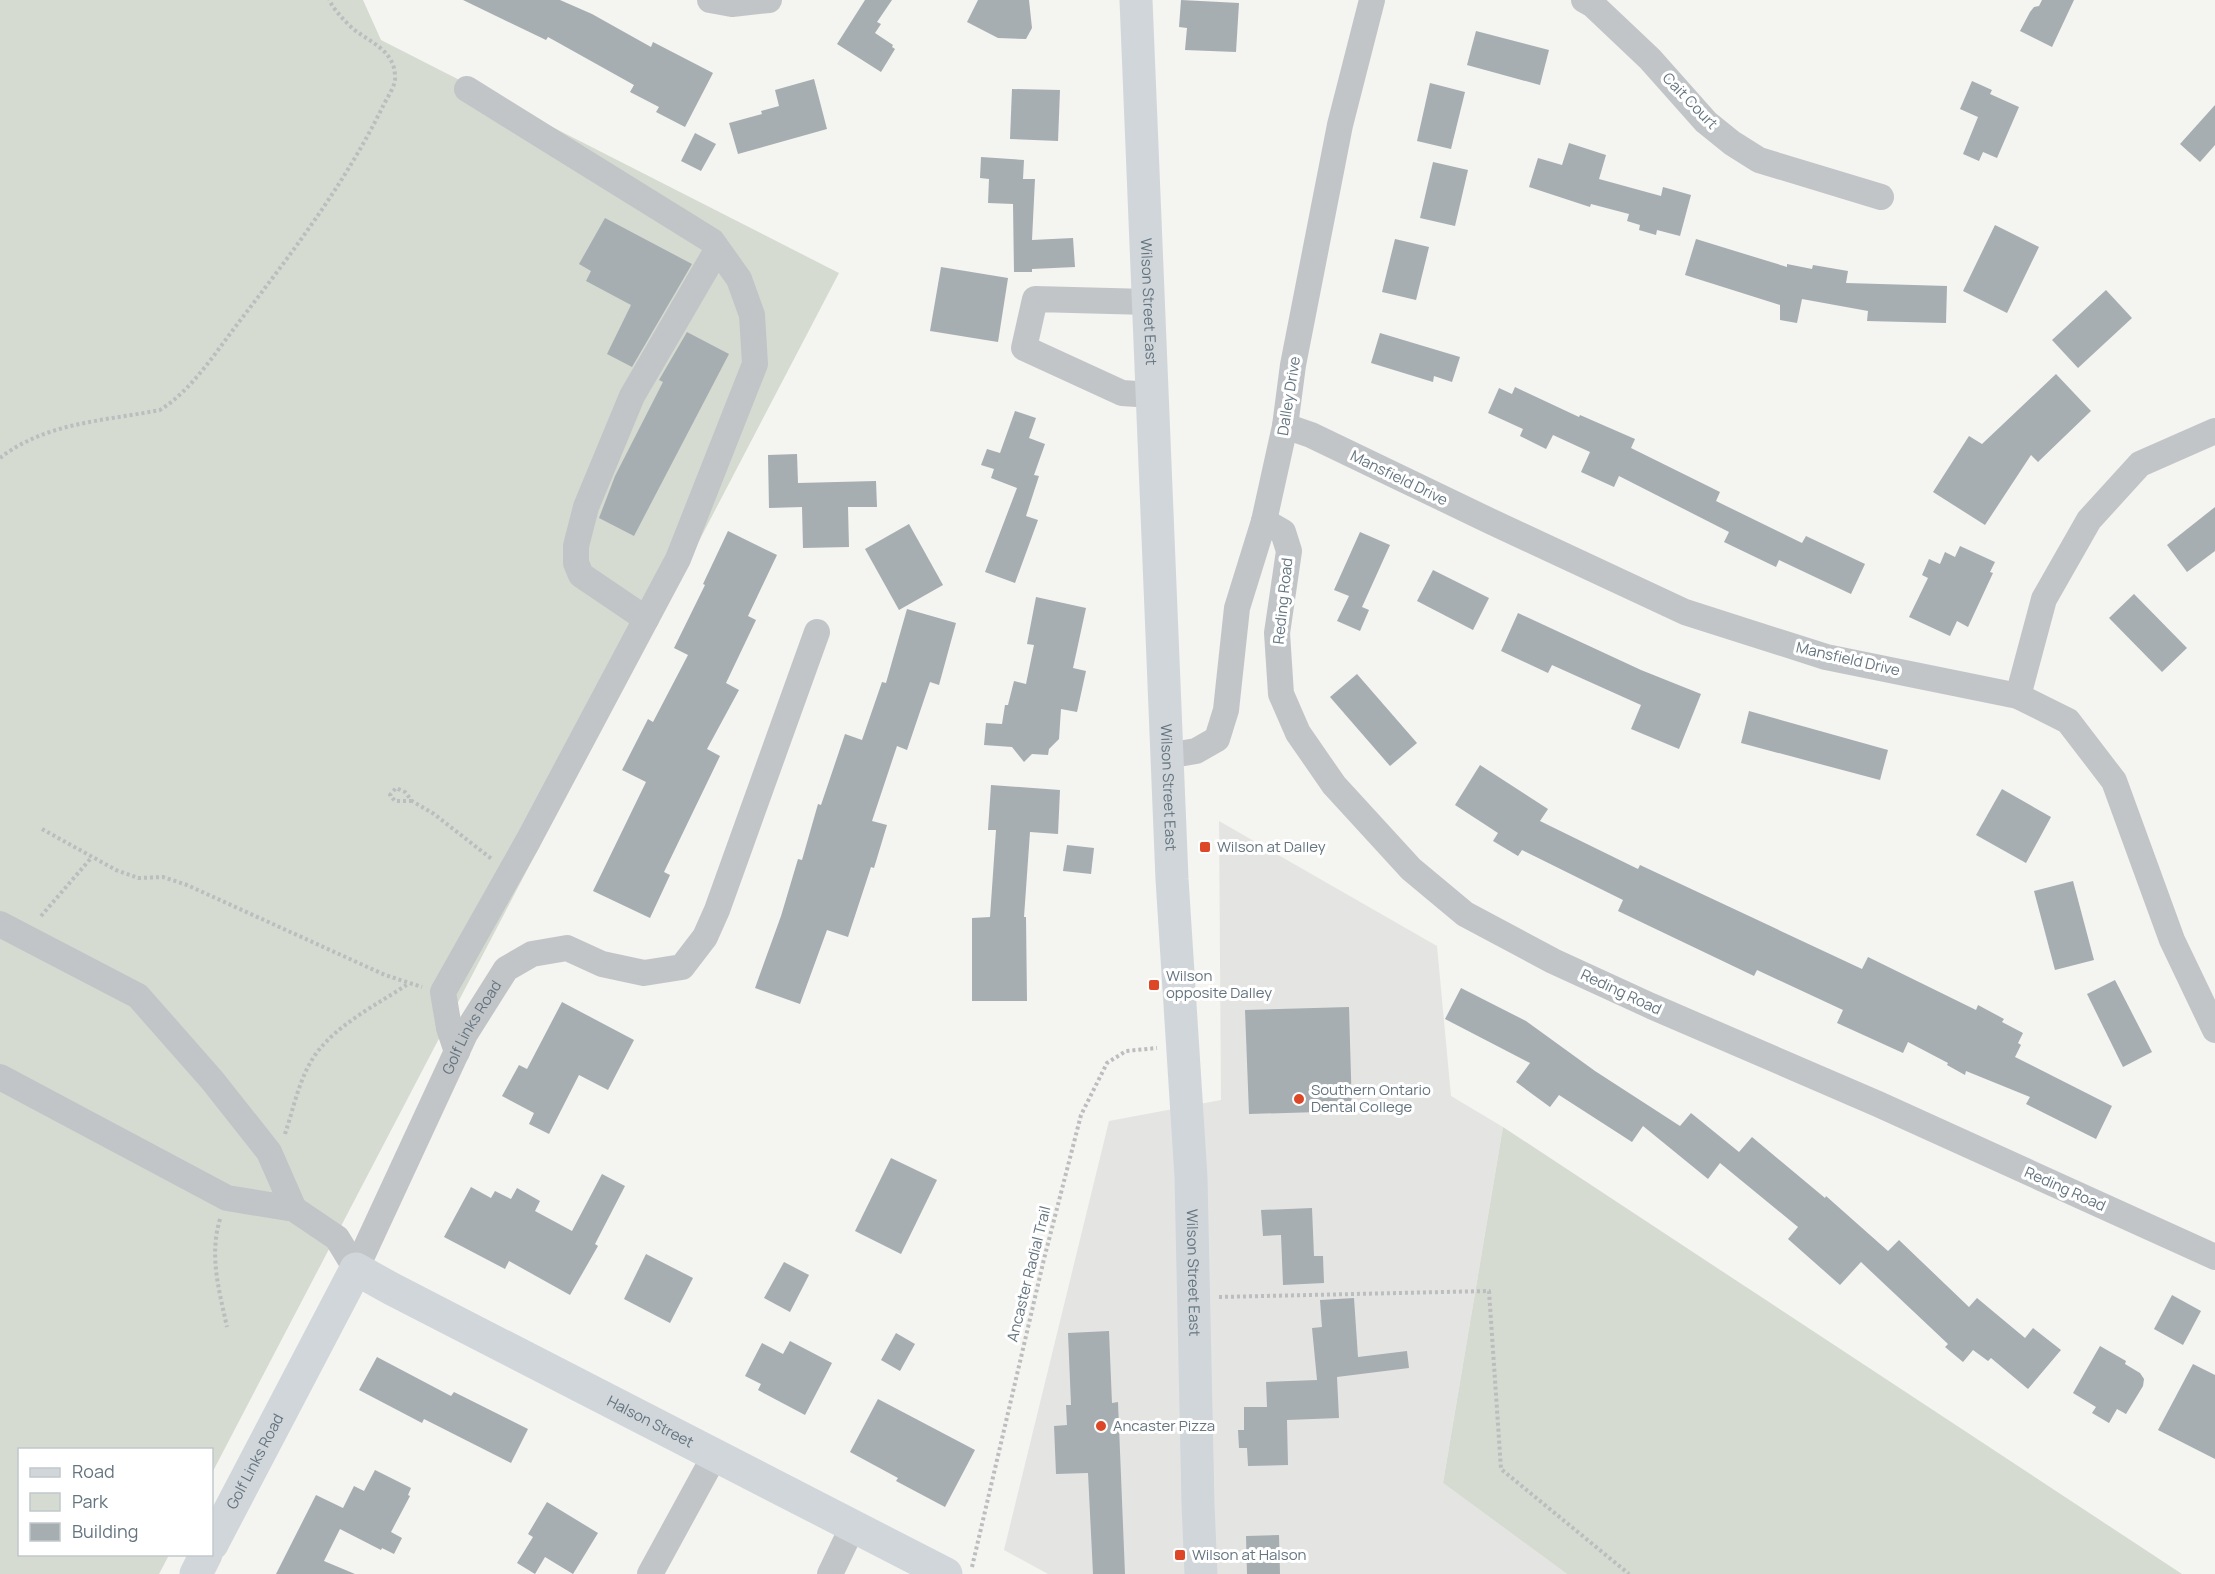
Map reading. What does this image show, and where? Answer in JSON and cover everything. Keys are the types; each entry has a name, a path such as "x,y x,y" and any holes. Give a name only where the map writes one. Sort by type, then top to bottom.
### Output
{"main road":[{"name":"Wilson Street East","path":"1136,0 1167,756 1191,1177 1198,1504 1202,1574"},
{"name":"Halson Street","path":"356,1269 402,1295 946,1574"},
{"name":"Golf Links Road","path":"213,1542 356,1269"},
{"path":"196,1574 205,1556"}],"street":[{"path":"710,0 732,4 769,0"},
{"name":"Dalley Drive","path":"1167,756 1196,751 1217,739 1226,710 1237,608 1264,521 1285,426 1293,365 1340,125 1372,0"},
{"name":"Cait Court","path":"1584,0 1593,5 1650,59 1706,122 1750,155 1759,160 1881,197"},
{"path":"457,1052 448,1028 443,992 678,559 755,364 752,315 739,279 712,242 467,90"},
{"path":"646,619 581,575 576,564 576,546 586,507 632,396 717,250"},
{"path":"1148,302 1035,299 1024,348 1122,393 1152,395"},
{"name":"Mansfield Drive","path":"1285,426 1311,435 1685,612 1826,657 2018,696 2068,721 2114,781 2172,940 2215,1030"},
{"path":"2018,696 2044,598 2089,519 2140,464 2215,431"},
{"name":"Reding Road","path":"1264,521 1283,532 1289,551 1277,633 1281,694 1298,733 1334,785 1410,869 1465,914 1553,961 1651,1006 1878,1104 2215,1257"},
{"name":"Golf Links Road","path":"356,1269 465,1034 506,969 532,954 567,948 602,964 644,973 682,967 705,937 717,910 817,633"},
{"path":"0,924 138,996 212,1080 269,1152 294,1209"},
{"path":"0,1077 227,1198 294,1209 337,1238 356,1269"},
{"path":"650,1574 715,1455"},
{"path":"830,1574 853,1526"}],"path":[{"path":"0,458 37,436 55,429 160,410 173,402 237,325 310,226 359,153 396,79 393,62 387,53 353,28 335,11 328,0"},
{"path":"412,801 395,801 390,795 396,788 405,792 412,801 434,814 509,873"},
{"path":"42,829 116,870 138,878 164,877 187,885 409,984 443,992"},
{"path":"41,916 92,856"},
{"path":"275,1166 307,1070 318,1052 331,1037 409,984"},
{"name":"Ancaster Radial Trail","path":"971,1574 1044,1259 1081,1115 1107,1063 1126,1051 1183,1046"},
{"path":"227,1198 215,1236 214,1262 227,1327"},
{"path":"1194,1298 1489,1291 1501,1469 1629,1574"}],"shaded area":[{"path":"1219,821 1437,946 1451,1096 1503,1127 1443,1483 1567,1574 1048,1574 1004,1550 1109,1121 1221,1100"}],"green space":[{"path":"0,0 363,0 381,40 839,273 213,1471 213,1448 18,1448 18,1556 168,1556 159,1574 0,1574"},
{"path":"1503,1127 2182,1574 1567,1574 1443,1483"}],"building":[{"path":"463,0 560,0 592,14 651,47 653,42 713,73 685,127 656,112 659,107 630,92 634,85 548,37 546,40"},
{"path":"865,0 892,0 877,22 881,24 875,33 893,45 895,49 881,72 837,44"},
{"path":"978,0 1029,0 1032,28 1026,39 998,38 967,22"},
{"path":"1181,0 1239,3 1236,52 1185,50 1187,28 1179,27"},
{"path":"2042,0 2074,0 2052,47 2020,31 2030,12 2034,7 2039,6"},
{"path":"1476,31 1549,50 1540,85 1467,65"},
{"path":"814,79 827,129 738,154 729,123 762,114 761,111 779,106 775,90"},
{"path":"1972,81 1992,90 1990,94 2019,107 1997,158 1983,152 1979,161 1963,154 1978,117 1960,109"},
{"path":"1430,83 1465,92 1451,149 1417,141"},
{"path":"1012,89 1060,90 1058,141 1010,139"},
{"path":"2215,105 2215,145 2200,162 2180,144"},
{"path":"695,133 716,144 701,171 681,161"},
{"path":"1569,143 1606,155 1599,179 1661,196 1663,187 1691,195 1680,236 1657,230 1656,235 1639,230 1640,225 1627,221 1629,214 1591,204 1590,207 1529,187 1538,158 1562,165"},
{"path":"981,157 1024,160 1023,179 1035,179 1032,240 1073,238 1075,267 1014,272 1013,204 988,203 989,179 980,178"},
{"path":"1433,162 1468,170 1455,226 1420,218"},
{"path":"605,218 692,264 632,367 607,354 631,305 586,281 591,271 579,264"},
{"path":"1995,225 2039,247 2007,313 1963,291"},
{"path":"1395,239 1429,247 1416,300 1382,292"},
{"path":"1696,239 1787,267 1787,264 1812,269 1813,265 1848,271 1846,283 1947,286 1946,323 1867,321 1868,311 1802,299 1797,323 1780,320 1780,305 1685,275"},
{"path":"941,267 1008,278 998,342 930,331"},
{"path":"2106,290 2132,318 2078,368 2052,340"},
{"path":"687,332 729,354 634,536 599,518 615,476 663,382 659,380"},
{"path":"1380,333 1460,357 1452,382 1434,376 1433,382 1371,363"},
{"path":"2056,374 2091,411 2038,462 2031,455 1985,525 1933,492 1969,436 1982,444"},
{"path":"1515,387 1579,417 1580,415 1635,439 1631,448 1720,492 1716,501 1802,543 1806,536 1865,564 1851,594 1779,560 1776,567 1724,542 1729,532 1619,476 1614,487 1581,472 1590,452 1553,435 1546,449 1520,436 1523,429 1488,413 1499,388 1512,394"},
{"path":"1015,411 1036,418 1029,438 1045,444 1034,475 1039,476 1026,516 1038,520 1015,583 985,572 1017,488 991,478 994,469 981,465 987,449 1000,453"},
{"path":"797,454 798,483 876,481 877,507 848,507 849,547 803,548 802,507 769,508 768,455"},
{"path":"2215,507 2215,551 2187,572 2167,545"},
{"path":"909,524 943,585 899,610 865,549"},
{"path":"728,531 777,555 748,616 756,620 726,683 739,690 707,749 720,756 664,872 670,875 650,918 593,891 646,782 622,770 648,719 653,722 688,655 674,648"},
{"path":"1360,532 1390,545 1362,607 1369,610 1360,631 1337,621 1349,596 1334,590"},
{"path":"1960,546 1995,562 1990,572 1993,573 1968,627 1957,621 1950,636 1909,617 1928,578 1922,575 1929,559 1940,564 1945,552 1955,557"},
{"path":"1433,570 1489,598 1473,630 1417,601"},
{"path":"2134,594 2187,648 2162,672 2109,618"},
{"path":"1036,597 1086,608 1073,668 1086,671 1077,712 1061,709 1059,739 1049,749 1048,755 1032,754 1024,762 1012,747 984,745 986,723 1002,724 1005,705 1008,705 1014,681 1026,684 1034,645 1027,644"},
{"path":"907,609 956,623 939,685 930,682 907,750 897,746 872,821 887,825 874,868 871,867 848,937 827,930 800,1004 755,988 781,916 798,859 802,860 818,804 821,805 845,734 862,740 882,682 886,683"},
{"path":"1518,613 1641,670 1701,694 1679,749 1631,729 1641,705 1552,665 1548,673 1501,651"},
{"path":"1357,674 1417,743 1390,766 1330,697"},
{"path":"1749,711 1888,750 1880,780 1741,743"},
{"path":"1480,765 1548,809 1540,821 1638,869 1640,865 1862,969 1868,957 1976,1010 1978,1005 2004,1019 2002,1022 2023,1033 2018,1043 2021,1045 2015,1057 2112,1106 2096,1139 2026,1104 2030,1097 1966,1071 1965,1075 1947,1065 1948,1063 1908,1042 1903,1053 1837,1023 1843,1010 1757,970 1754,976 1618,911 1623,900 1522,850 1518,856 1493,841 1498,833 1455,805"},
{"path":"991,785 1060,790 1058,834 1030,832 1024,917 1026,917 1027,1001 972,1001 972,918 990,917 996,830 988,830"},
{"path":"2002,789 2051,817 2026,863 1976,835"},
{"path":"1067,845 1094,848 1091,874 1063,871"},
{"path":"2073,881 2094,960 2055,970 2034,891"},
{"path":"2115,980 2152,1052 2123,1067 2087,994"},
{"path":"1461,988 1526,1021 1595,1071 1680,1126 1691,1113 1739,1152 1752,1137 1825,1198 1826,1196 1888,1251 1899,1240 1969,1307 1977,1298 2025,1338 2033,1328 2061,1350 2028,1389 1991,1358 1988,1361 1973,1350 1963,1362 1945,1347 1948,1344 1861,1262 1840,1285 1788,1239 1798,1227 1720,1163 1708,1179 1643,1126 1632,1142 1559,1095 1550,1107 1516,1082 1530,1063 1445,1019"},
{"path":"562,1002 634,1040 608,1090 579,1075 549,1134 529,1124 534,1113 502,1096 519,1065 527,1069"},
{"path":"1349,1007 1352,1111 1249,1114 1245,1010"},
{"path":"891,1158 937,1180 901,1254 855,1231"},
{"path":"602,1174 625,1186 595,1244 598,1246 570,1295 509,1261 505,1269 444,1237 471,1187 491,1198 495,1191 511,1199 517,1188 540,1201 535,1211 572,1231"},
{"path":"1312,1208 1314,1256 1323,1256 1324,1283 1283,1285 1281,1235 1263,1236 1261,1210"},
{"path":"646,1254 693,1278 670,1323 624,1299"},
{"path":"784,1262 809,1275 790,1312 764,1298"},
{"path":"2172,1295 2201,1311 2183,1345 2154,1329"},
{"path":"1354,1298 1358,1357 1407,1351 1409,1368 1337,1377 1339,1418 1287,1420 1288,1465 1248,1466 1247,1448 1239,1448 1238,1430 1244,1430 1244,1407 1267,1407 1266,1382 1317,1380 1312,1328 1322,1327 1320,1300"},
{"path":"1109,1331 1112,1403 1118,1402 1125,1574 1093,1574 1088,1473 1056,1474 1054,1426 1067,1425 1066,1405 1071,1405 1068,1333"},
{"path":"896,1333 915,1344 900,1371 881,1360"},
{"path":"790,1341 832,1363 805,1415 758,1390 761,1384 745,1376 762,1343 783,1354"},
{"path":"2100,1346 2126,1361 2125,1364 2140,1373 2144,1379 2143,1386 2126,1414 2117,1409 2109,1423 2092,1413 2096,1407 2073,1393"},
{"path":"377,1357 451,1396 454,1392 528,1429 511,1463 424,1419 422,1423 359,1390"},
{"path":"2193,1364 2215,1375 2215,1459 2158,1430"},
{"path":"878,1399 975,1450 945,1507 896,1481 898,1478 850,1452"},
{"path":"375,1470 411,1488 408,1495 410,1496 391,1532 402,1538 394,1554 382,1548 381,1550 340,1529 324,1561 355,1574 276,1574 316,1495 343,1508 354,1486 364,1491"},
{"path":"547,1502 598,1533 573,1574 545,1557 535,1574 517,1563 533,1537 528,1534"},
{"path":"1279,1535 1280,1574 1247,1574 1246,1536"}],"place":[{"name":"Wilson at Dalley","path":"1205,847"},
{"name":"Wilson opposite Dalley","path":"1154,985"},
{"name":"Southern Ontario Dental College","path":"1299,1099"},
{"name":"Ancaster Pizza","path":"1101,1426"},
{"name":"Wilson at Halson","path":"1180,1555"}]}
